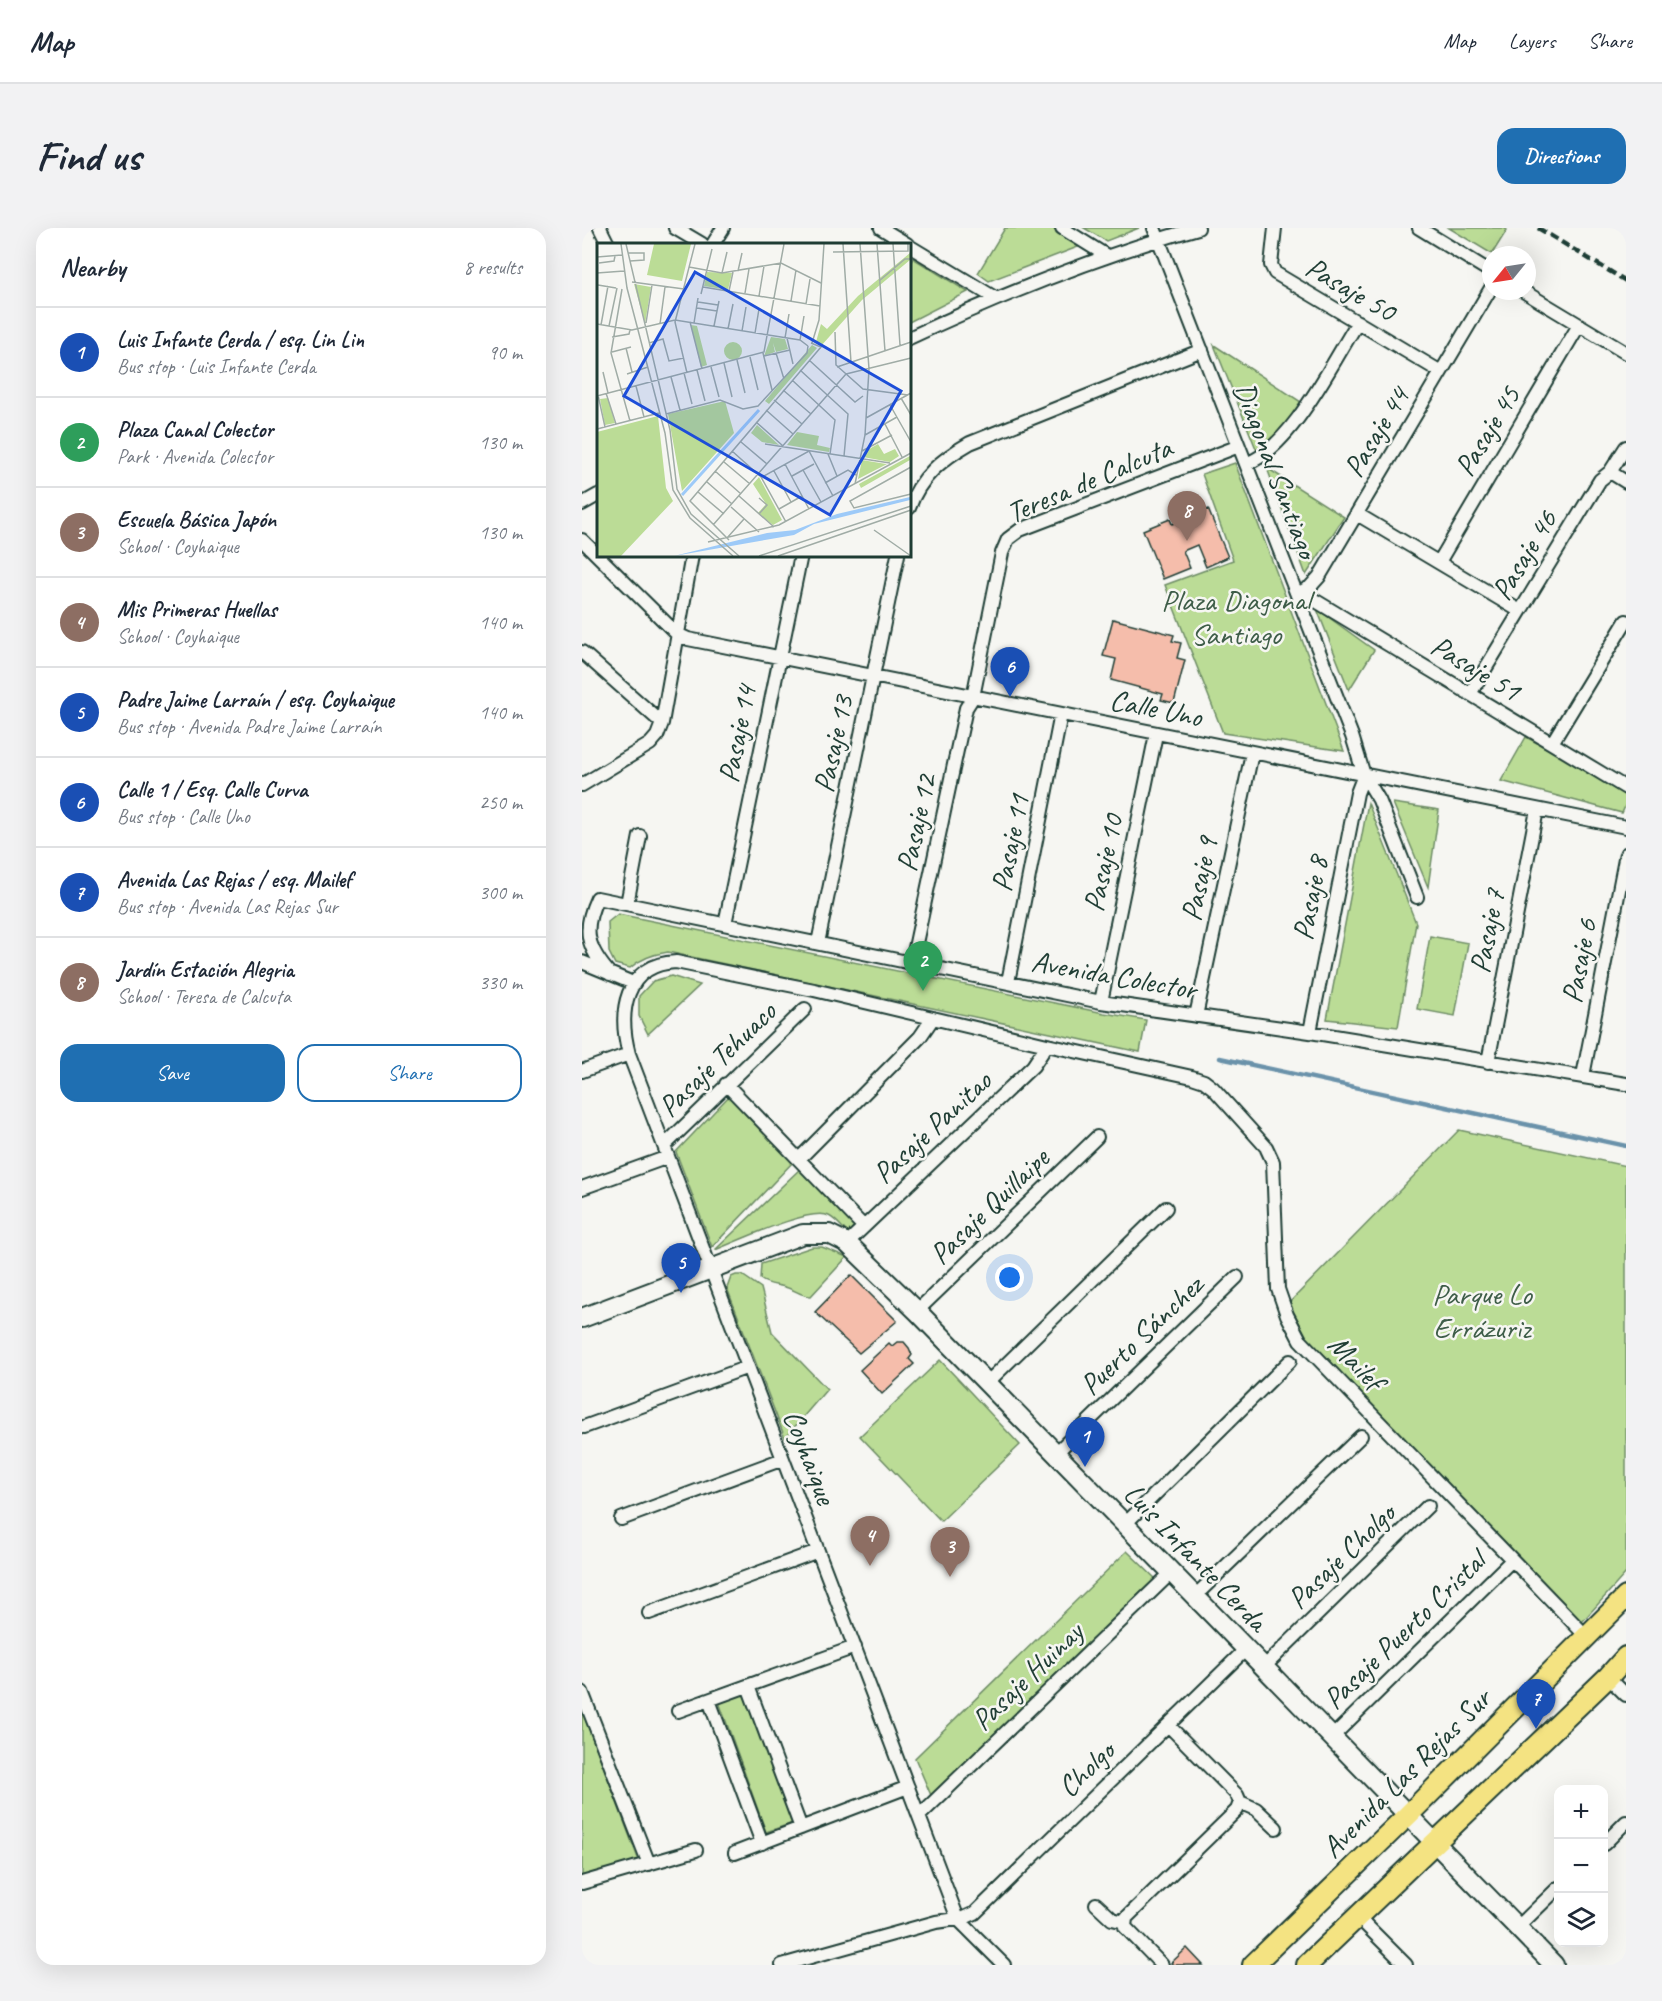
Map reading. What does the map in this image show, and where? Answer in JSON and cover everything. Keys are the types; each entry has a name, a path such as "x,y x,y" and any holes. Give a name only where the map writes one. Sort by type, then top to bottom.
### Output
{"main road":[{"name":"Avenida Las Rejas Sur","path":"1253,1965 1626,1598"},
{"path":"1307,1965 1608,1677 1626,1657"}],"street":[{"path":"600,228 608,243"},
{"path":"675,228 700,243"},
{"path":"715,243 723,228"},
{"path":"880,228 905,243"},
{"path":"1062,228 1107,256"},
{"path":"910,338 994,298 1107,256 1156,234 1198,228"},
{"name":"Pasaje 50","path":"1275,228 1271,265 1275,273 1441,372"},
{"path":"1419,228 1482,266"},
{"name":"Diagonal Santiago","path":"1156,234 1352,736 1364,776 1379,800 1417,897"},
{"path":"910,246 994,298"},
{"path":"1536,299 1626,353"},
{"name":"Pasaje 44","path":"1297,594 1310,587 1319,577 1484,300"},
{"path":"1246,464 1262,457 1288,432 1358,322"},
{"name":"Pasaje 45","path":"1439,562 1579,325"},
{"path":"910,506 915,493 931,471 952,453 970,443 1202,350"},
{"name":"Teresa de Calcuta","path":"973,697 1002,553 1008,539 1020,530 1239,446"},
{"name":"Pasaje 46","path":"1470,694 1600,480 1610,472 1626,447"},
{"path":"1610,472 1626,482"},
{"path":"582,504 597,496"},
{"path":"1357,514 1520,611"},
{"path":"582,540 597,555"},
{"path":"598,556 677,634"},
{"path":"582,785 650,744 657,736 662,723 692,556"},
{"name":"Pasaje 14","path":"725,924 801,556"},
{"name":"Pasaje 13","path":"818,943 898,556"},
{"name":"Pasaje 51","path":"1297,594 1316,601 1626,788"},
{"path":"1552,743 1626,621"},
{"name":"Calle Uno","path":"677,634 688,639 973,697 1626,827"},
{"path":"582,652 662,723"},
{"name":"Pasaje 12","path":"912,962 966,708 973,697"},
{"name":"Pasaje 11","path":"1008,981 1061,714"},
{"name":"Pasaje 10","path":"1101,1002 1156,734"},
{"name":"Pasaje 9","path":"1196,1016 1252,753"},
{"name":"Pasaje 8","path":"1310,1032 1357,793 1364,776"},
{"name":"Pasaje 7","path":"1488,1062 1537,810"},
{"path":"627,904 640,836"},
{"name":"Pasaje 6","path":"1583,1077 1626,854"},
{"name":"Avenida Colector","path":"610,974 593,951 589,939 588,926 597,898 1101,1002 1310,1032 1626,1084"},
{"path":"582,962 633,983 648,969 676,962 814,990 1047,1045"},
{"name":"Coyhaique","path":"633,983 628,993 624,1015 629,1054 958,1919 1004,1965"},
{"name":"Pasaje Tehuaco","path":"666,1151 726,1084 805,1009"},
{"path":"799,1159 920,1037 933,1017"},
{"name":"Mailef","path":"1047,1045 1192,1077 1204,1081 1213,1088 1270,1154 1275,1170 1278,1289 1287,1315 1300,1340 1587,1636"},
{"name":"Pasaje Panitao","path":"848,1242 1034,1066 1047,1045"},
{"path":"582,1071 629,1054"},
{"path":"726,1084 864,1227"},
{"name":"Pasaje Quillaipe","path":"916,1311 1097,1137"},
{"path":"582,1188 666,1151"},
{"path":"987,1383 1166,1208"},
{"name":"Luis Infante Cerda","path":"582,1318 812,1233 829,1234 848,1242 1554,1965"},
{"name":"Puerto Sánchez","path":"1056,1453 1237,1277"},
{"path":"1125,1524 1290,1361"},
{"path":"584,1427 748,1367"},
{"path":"1195,1596 1361,1436"},
{"path":"621,1519 783,1459"},
{"name":"Pasaje Cholgo","path":"1264,1667 1428,1506"},
{"path":"649,1613 818,1551"},
{"name":"Pasaje Puerto Cristal","path":"1332,1737 1512,1560"},
{"name":"Pasaje Huinay","path":"919,1816 1172,1572"},
{"path":"678,1711 855,1647"},
{"name":"Cholgo","path":"782,1965 975,1913 1246,1649"},
{"path":"1608,1677 1626,1695"},
{"path":"748,1686 801,1828"},
{"path":"582,1692 649,1864"},
{"path":"709,1700 762,1843"},
{"path":"1168,1725 1236,1795 1240,1802 1256,1809 1276,1828"},
{"path":"735,1853 908,1787"},
{"path":"1162,1965 1128,1930 1125,1922 1128,1915 1237,1810 1240,1802"},
{"path":"1608,1840 1626,1822"},
{"path":"582,1883 696,1850"},
{"path":"1518,1927 1554,1892"},
{"path":"1096,1904 1112,1919 1125,1922"},
{"path":"1357,1916 1406,1965"}],"green space":[{"path":"1005,228 1055,228 1083,245 989,281 978,273"},
{"path":"1084,228 1139,228 1106,241"},
{"path":"1449,228 1504,228 1507,230 1497,246 1482,246 1482,248"},
{"path":"913,258 968,292 910,321 910,263"},
{"path":"1214,345 1301,402 1283,430 1257,451"},
{"name":"Plaza Diagonal Santiago","path":"1235,463 1344,751 1223,733 1165,585 1233,560 1202,474"},
{"path":"1267,468 1344,517 1306,575"},
{"path":"1317,609 1374,650 1349,690"},
{"path":"1526,737 1626,791 1626,804 1622,813 1501,781"},
{"path":"1368,803 1416,923 1398,1027 1327,1019"},
{"path":"1393,803 1439,810 1428,887"},
{"path":"618,914 1146,1020 1140,1052 668,952 648,957 630,968 615,964 609,952 608,922"},
{"path":"1430,936 1468,943 1455,1016 1417,1009"},
{"path":"671,976 700,985 648,1034 639,1016 639,996 653,981"},
{"path":"730,1095 793,1162 712,1247 676,1152"},
{"name":"Parque Lo Errázuriz","path":"1459,1130 1626,1166 1626,1573 1582,1622 1308,1339 1289,1303"},
{"path":"800,1169 859,1226 850,1235 838,1222 829,1216 820,1214 791,1220 715,1250"},
{"path":"812,1247 822,1247 847,1257 811,1296 760,1279 761,1264"},
{"path":"742,1275 761,1288 772,1332 827,1389 785,1438 727,1288 731,1277"},
{"path":"940,1360 1020,1445 941,1521 860,1436"},
{"path":"1127,1551 1159,1582 933,1800 915,1758"},
{"path":"746,1692 793,1823 766,1832 719,1702"},
{"path":"582,1710 639,1861 582,1878"}],"building":[{"path":"1208,509 1228,557 1206,567 1197,545 1183,551 1190,568 1163,579 1143,530 1170,519 1172,524"},
{"path":"1113,619 1174,635 1172,641 1181,643 1177,658 1185,660 1174,703 1161,700 1163,694 1111,680 1116,659 1103,656"},
{"path":"851,1275 897,1321 859,1353 815,1312"},
{"path":"897,1342 904,1342 909,1348 912,1355 909,1359 914,1364 882,1394 860,1370 889,1343 892,1346"},
{"path":"1187,1948 1203,1965 1173,1965 1171,1963"}],"waterway":[{"path":"1220,1058 1626,1146"}],"railway":[{"path":"1538,228 1626,281"}],"place":[{"name":"Jardín Estación Alegria","path":"1187,541"},
{"name":"Calle 1 / Esq. Calle Curva","path":"1010,697"},
{"name":"Plaza Canal Colector","path":"923,991"},
{"name":"Padre Jaime Larraín / esq. Coyhaique","path":"681,1293"},
{"name":"Luis Infante Cerda / esq. Lin Lin","path":"1085,1467"},
{"name":"Mis Primeras Huellas","path":"870,1566"},
{"name":"Escuela Básica Japón","path":"950,1577"},
{"name":"Avenida Las Rejas / esq. Mailef","path":"1536,1729"}]}
